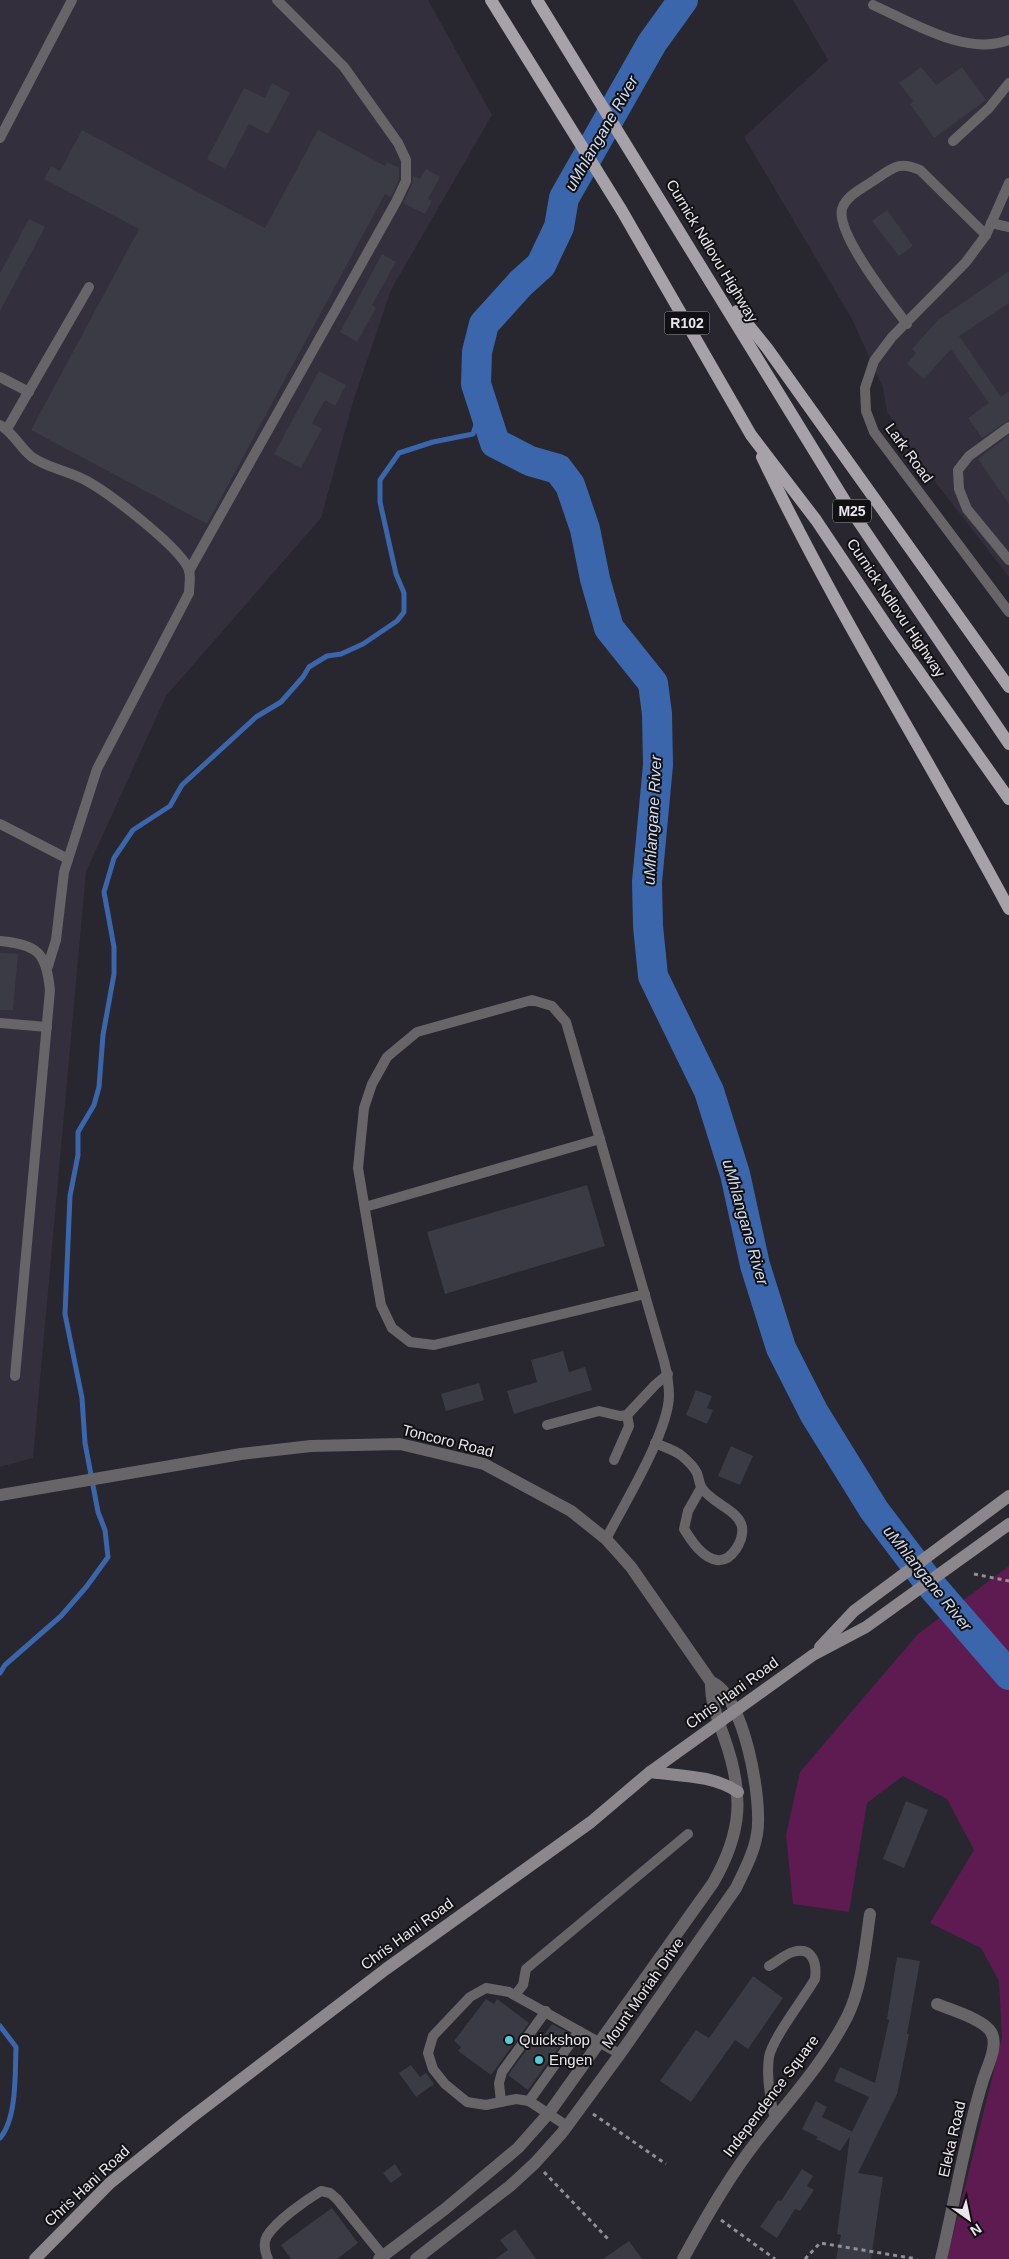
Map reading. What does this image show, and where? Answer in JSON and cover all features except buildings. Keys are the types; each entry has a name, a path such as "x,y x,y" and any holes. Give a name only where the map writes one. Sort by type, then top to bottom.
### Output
{"main road":[{"name":"Curnick Ndlovu Highway","path":"492,0 622,211 751,435 816,520 891,632 1009,799"},
{"name":"Curnick Ndlovu Highway","path":"537,0 656,190 848,506 1009,744"},
{"path":"706,272 767,348 1009,687"},
{"path":"751,435 798,534 969,834 1009,909"},
{"name":"Chris Hani Road","path":"813,1655 854,1611 1009,1496"},
{"name":"Chris Hani Road","path":"35,2259 110,2183 188,2120 386,1968 591,1822 650,1772 813,1655 866,1627 1009,1524"},
{"path":"650,1772 712,1780 738,1792"}],"street":[{"name":"Toncoro Road","path":"0,1496 241,1454 311,1446 400,1444 484,1464 571,1511 606,1539 631,1567 711,1682 724,1690 737,1710"},
{"name":"Toncoro Road","path":"711,1682 712,1699 719,1722"},
{"name":"Mount Moriah Drive","path":"416,2259 477,2213 535,2163 567,2126 620,2054 736,1888 751,1858 757,1835 759,1815 757,1792 737,1710"},
{"name":"Mount Moriah Drive","path":"381,2257 445,2208 518,2148 549,2113 601,2042 726,1860 739,1814 738,1792 733,1764 719,1722"},
{"name":"Independence Square","path":"684,2259 728,2181 821,2060 848,2016 861,1972 870,1914"},
{"name":"Eleka Road","path":"937,2004 977,2020 991,2032 993,2047 982,2084 941,2259"}],"lane":[{"path":"0,138 72,0"},
{"path":"14,1376 47,1027 50,990 48,966 56,940 64,872 97,769 189,594 189,571 406,181 406,160 378,113 344,67 277,0"},
{"path":"872,5 958,42 986,45 1009,40"},
{"path":"953,142 989,108 1009,83"},
{"path":"907,324 883,293 850,240 842,223 842,209 848,198 897,166 908,165 920,170 986,235"},
{"name":"Lark Road","path":"1009,183 986,235 966,262 907,324 892,337 874,361 865,388 866,411 874,432 1009,612"},
{"path":"991,223 1009,227"},
{"path":"89,287 29,392 4,427 20,447 33,458 86,480 141,521 179,555 189,571"},
{"path":"0,377 29,392"},
{"path":"1009,427 969,456 958,470 959,489 967,509 1009,560"},
{"path":"0,824 68,859"},
{"path":"0,941 21,943 34,949 48,966"},
{"path":"606,1539 664,1423 669,1397 668,1374 645,1294 600,1138 566,1022 552,1006 532,1000 417,1032 387,1057 372,1084 364,1108 358,1168 381,1305 392,1328 410,1342 434,1346 645,1294"},
{"path":"0,1023 47,1027"},
{"path":"365,1207 600,1138"},
{"path":"547,1425 599,1411 620,1416 627,1415 655,1384 668,1374"},
{"path":"614,1460 629,1426 627,1415"},
{"path":"655,1443 681,1454 698,1474 702,1488 737,1517 742,1525 743,1534 740,1543 724,1559 716,1560 709,1557 692,1544 684,1529 688,1511 702,1488"},
{"path":"515,1995 523,1985 526,1969 688,1834"},
{"path":"769,1966 793,1952 803,1951 813,1958 817,1967 815,1979 775,2042 769,2056 768,2079 775,2119"},
{"path":"567,2126 529,2101 516,2100 486,2106 467,2102 445,2084 433,2069 428,2059 429,2046 433,2036 470,1997 486,1988 515,1995 620,2054"},
{"path":"501,2102 499,2083 502,2072 546,2011"},
{"path":"529,2101 579,2030"},
{"path":"268,2259 265,2246 267,2236 293,2210 321,2191 330,2193 337,2199 381,2257"}],"path":[{"path":"974,1574 1009,1581"},
{"path":"582,2106 666,2164"},
{"path":"535,2163 609,2240"},
{"path":"710,2212 775,2259"},
{"path":"805,2259 820,2243 917,2259"}],"shaded area":[{"path":"0,0 428,0 492,115 391,290 353,402 321,518 166,696 86,872 33,1458 0,1467"},
{"path":"793,0 1009,0 1009,577 926,470 887,412 883,388 852,319 744,137 828,60"},
{"path":"1009,1566 1009,2259 947,2259 1002,2038 999,1981 981,1948 930,1923 974,1850 947,1799 903,1776 867,1803 849,1912 793,1904 786,1835 800,1772 918,1634"}],"waterway":[{"name":"uMhlangane River","path":"683,0 652,43 564,198 559,227 541,265 521,283 484,324 477,352 476,384 495,443 530,461 558,469 570,485 585,529 595,579 609,628 653,683 657,714 658,765 647,882 648,926 653,976 709,1091 735,1174 755,1265 781,1348 814,1413 874,1510 930,1584 1009,1675"},
{"path":"0,1673 5,1665 61,1616 87,1586 108,1557 105,1530 98,1512 85,1443 82,1398 65,1314 70,1196 78,1155 78,1132 94,1105 99,1087 103,1035 114,974 114,947 104,892 114,858 133,830 170,806 182,785 256,717 281,702 303,677 309,667 327,656 341,654 363,644 397,621 404,612 404,593 396,574 380,502 380,480 399,453 433,442 473,434 483,403"},
{"path":"0,2026 16,2047 12,2108 6,2130 0,2138"}],"place":[{"name":"Quickshop","path":"509,2040"},
{"name":"Engen","path":"539,2060"}]}
